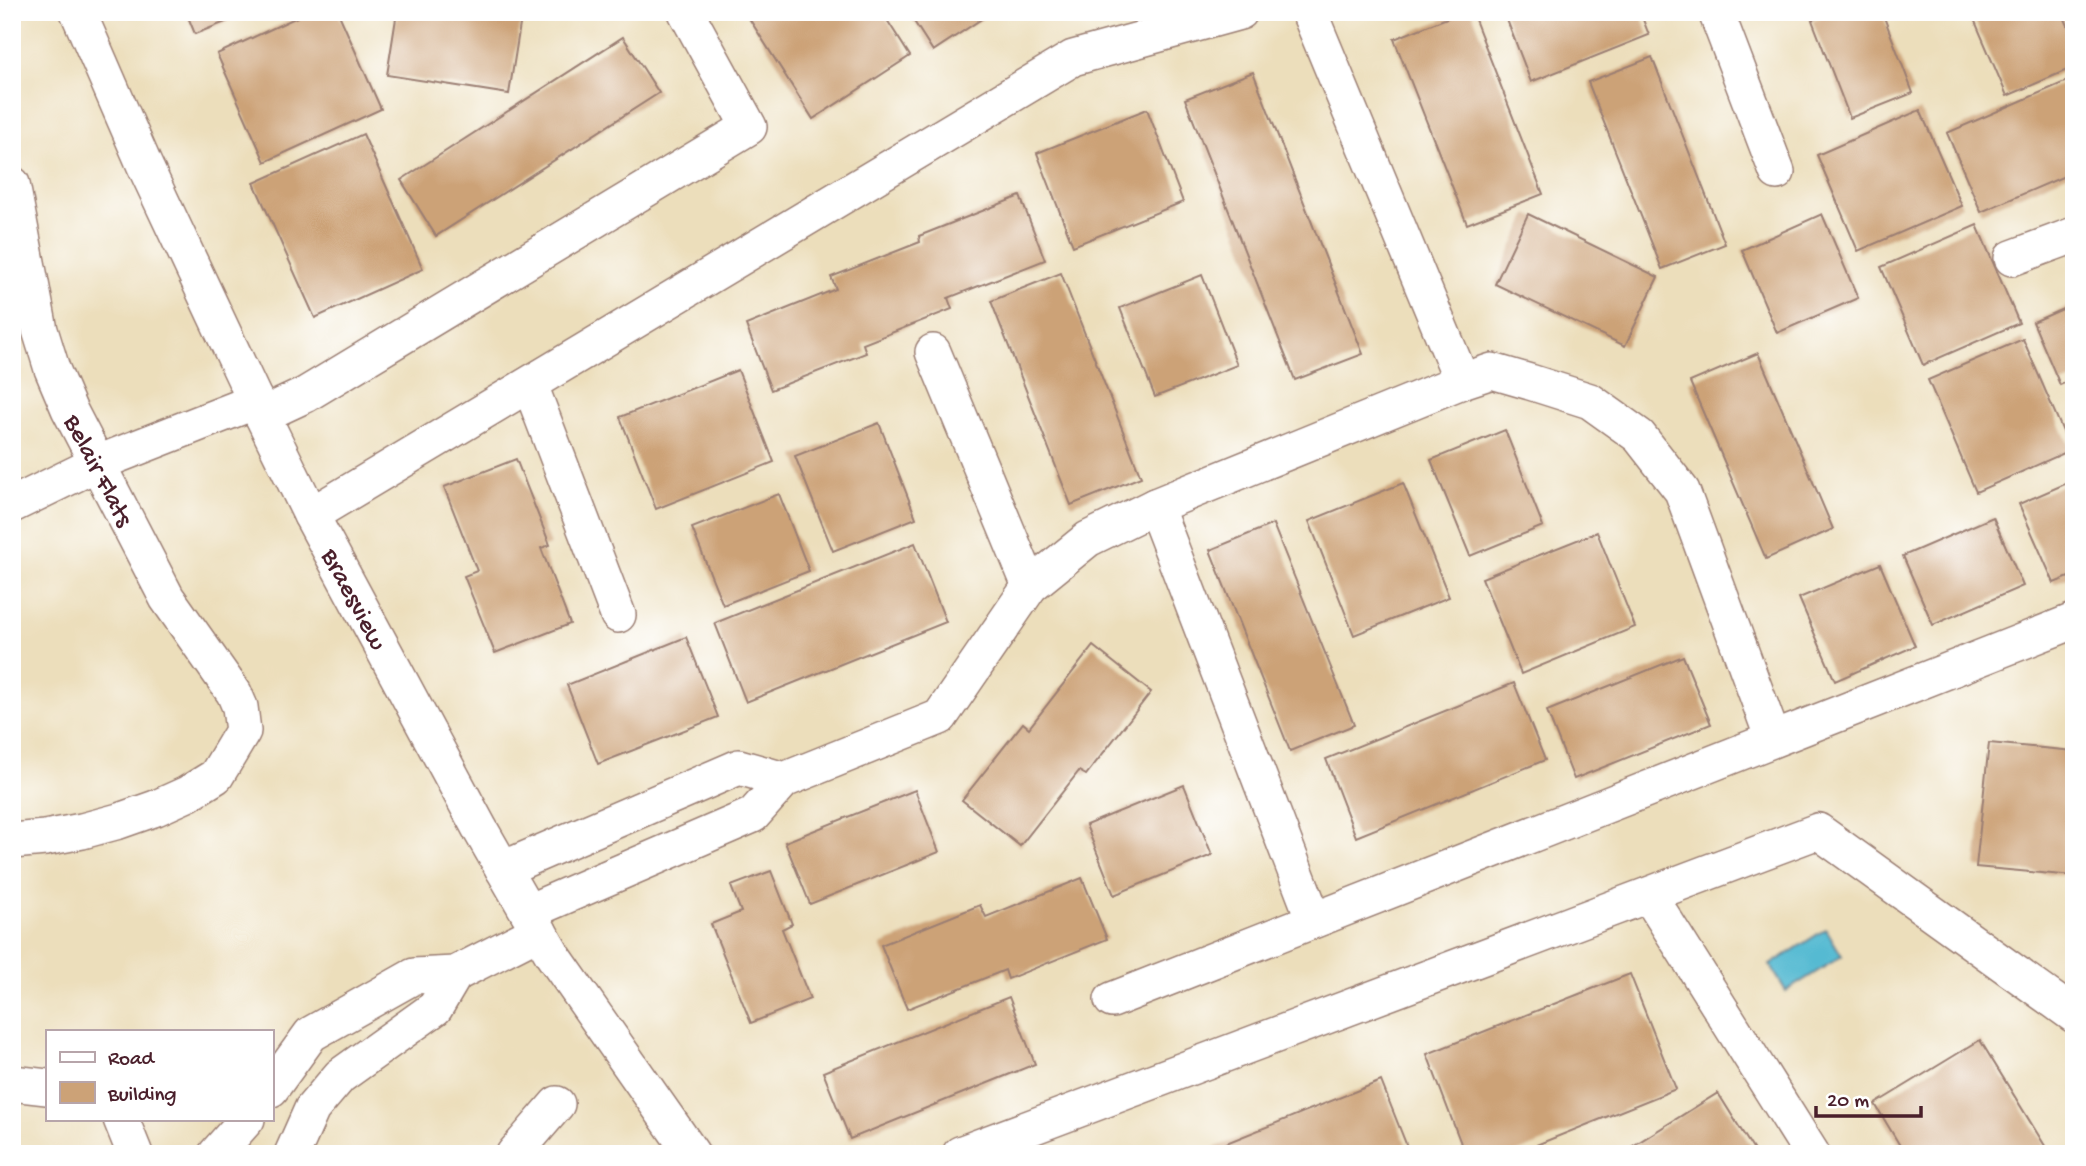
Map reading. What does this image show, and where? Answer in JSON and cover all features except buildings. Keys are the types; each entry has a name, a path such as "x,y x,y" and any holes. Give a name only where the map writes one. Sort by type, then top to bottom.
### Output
{"street":[{"name":"Braesview","path":"78,12 144,164 311,515 552,954 692,1154"},
{"path":"12,505 98,463 305,395 749,127 686,12"},
{"path":"311,515 1073,58 1240,12"},
{"path":"1309,12 1462,381"},
{"path":"1716,12 1777,172"},
{"name":"Belair Flats","path":"12,841 46,838 94,828 156,808 187,794 216,776 243,731 240,707 234,693 167,598 69,409 52,369 40,330 13,184"},
{"path":"2012,257 2074,235"},
{"path":"933,352 1030,586"},
{"path":"292,1154 312,1109 340,1076 435,1008 455,974 534,922 703,837 753,815 784,780 940,717 1030,586 1088,540 1155,506 1492,371 1590,401 1639,436 1682,491 1773,739"},
{"path":"530,385 618,615"},
{"path":"1155,506 1314,920"},
{"path":"1112,1000 2074,621"},
{"path":"503,869 740,767 784,780"},
{"path":"683,791 703,837"},
{"path":"960,1154 1818,831 2074,1015"},
{"path":"1649,895 1812,1154"},
{"path":"273,1086 311,1034 414,975 455,974"},
{"path":"12,1083 46,1087"},
{"path":"514,1154 557,1104"},
{"path":"121,1120 135,1154"},
{"path":"216,1154 246,1120"}],"water":[{"path":"1826,929 1842,956 1786,991 1770,965"}]}
